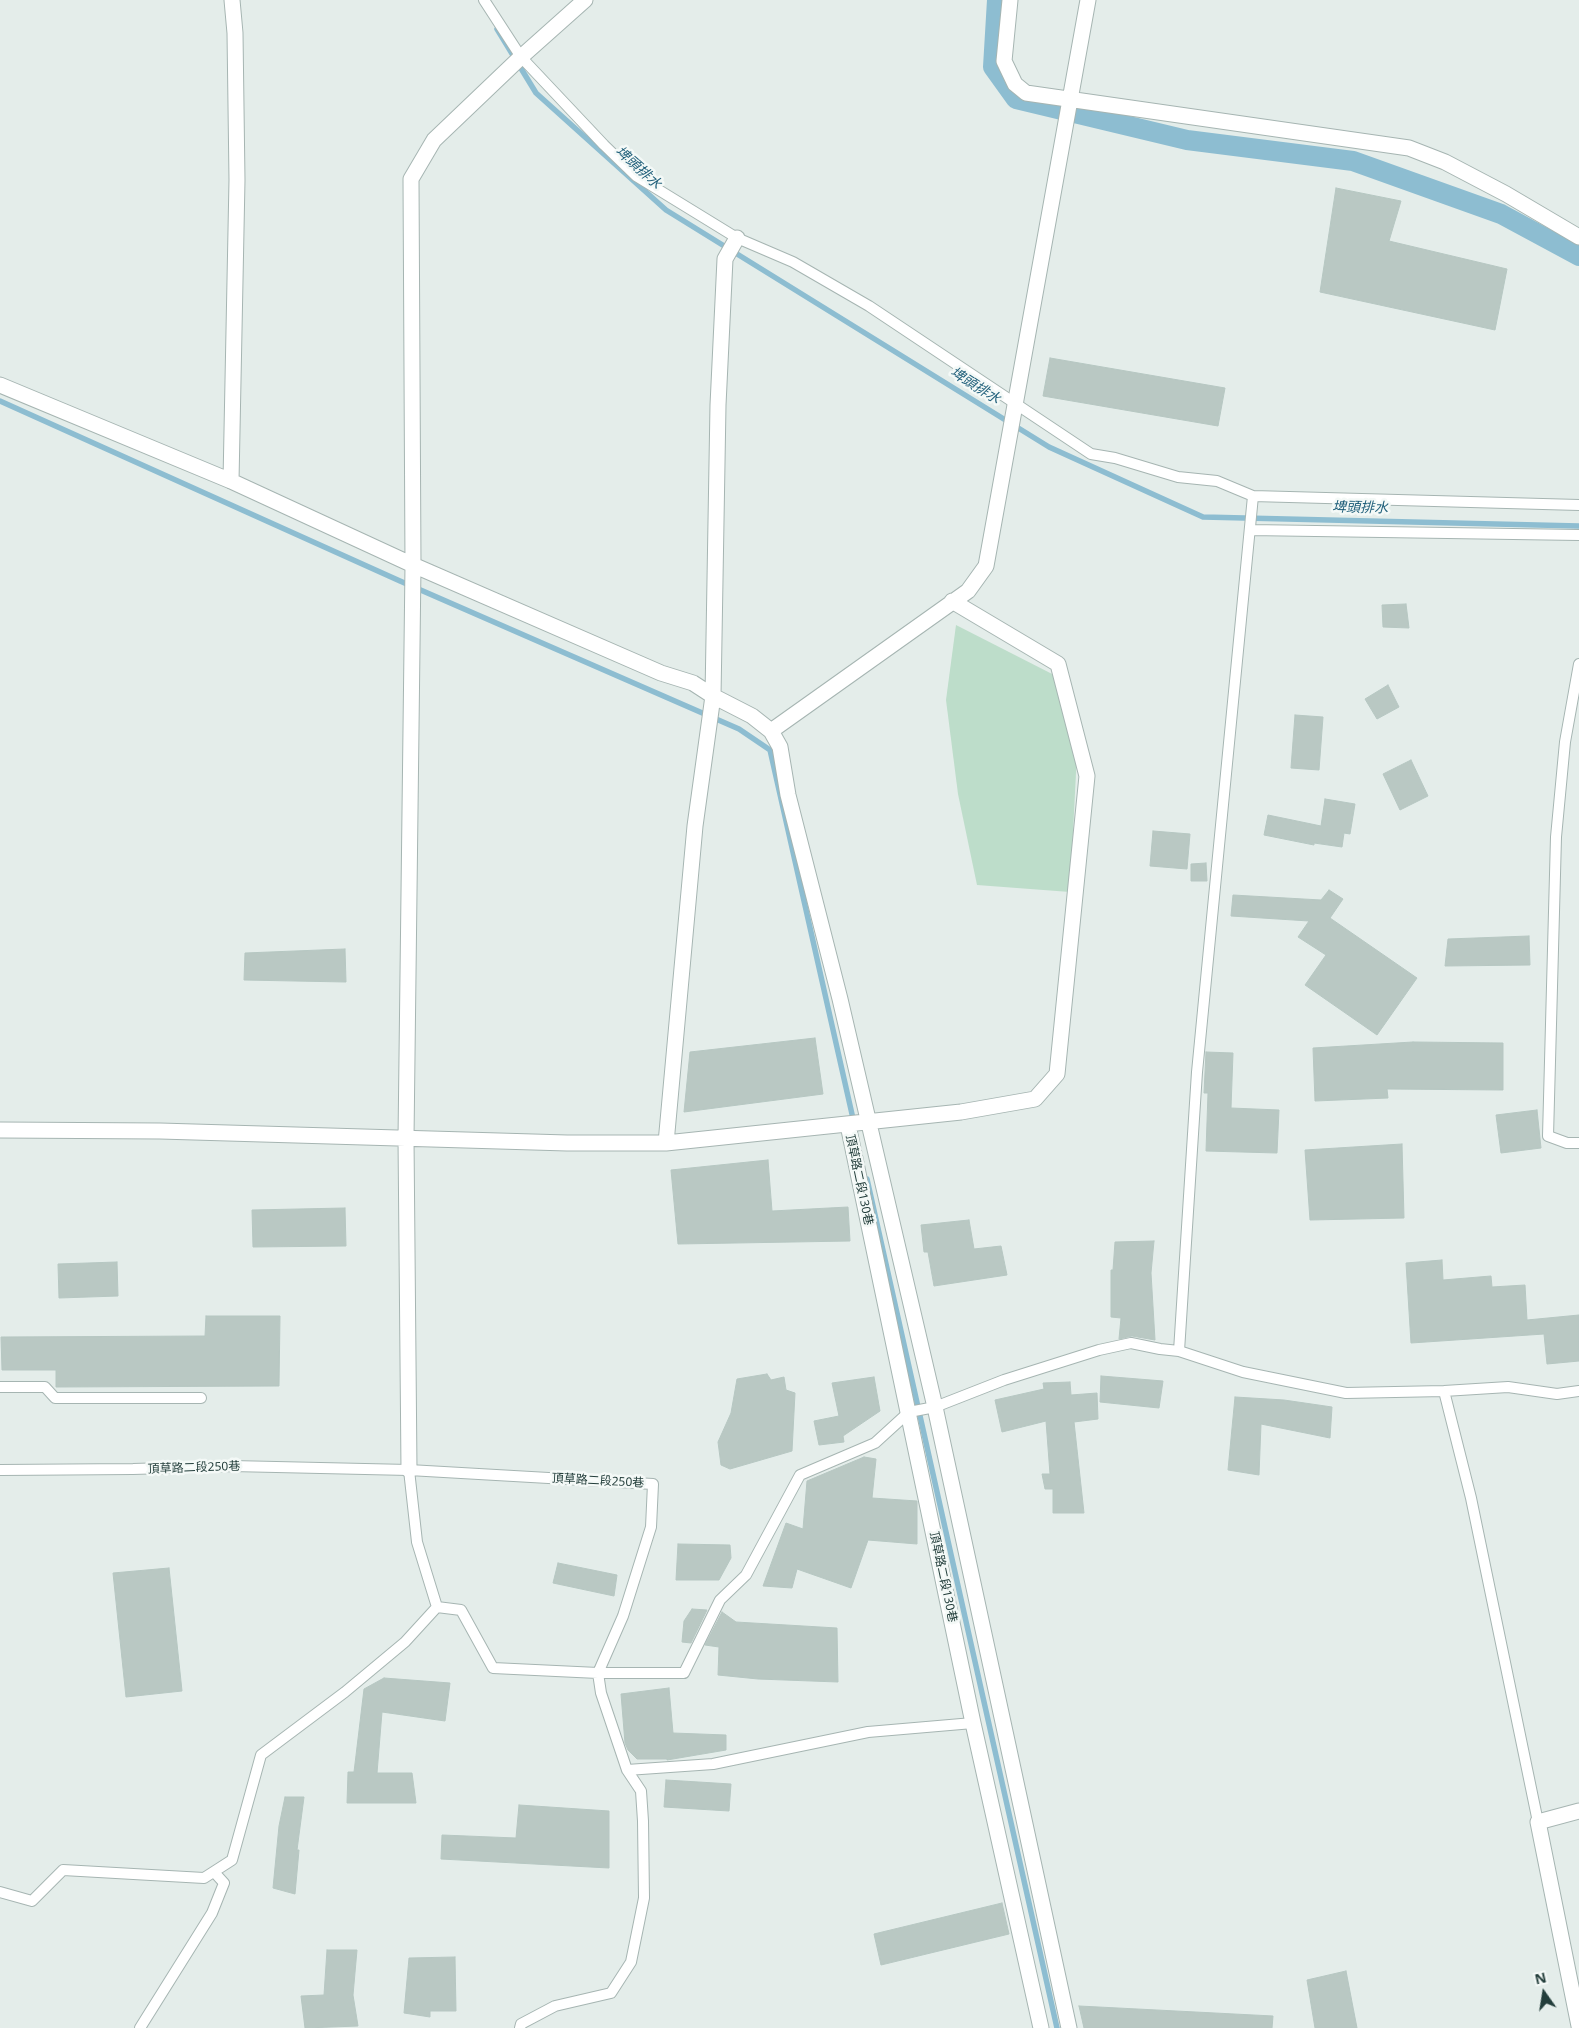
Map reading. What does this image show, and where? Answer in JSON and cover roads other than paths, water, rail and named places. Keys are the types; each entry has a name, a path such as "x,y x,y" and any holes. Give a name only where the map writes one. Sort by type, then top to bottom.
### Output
{"street":[{"path":"232,0 235,33 237,180 232,481"},
{"path":"409,1470 406,1138 413,565 410,179 434,140 508,69 585,0"},
{"path":"1010,0 1004,61 1008,73 1015,84 1026,93 1071,101 1410,148 1445,162 1506,194 1579,237"},
{"path":"771,731 968,591 986,566 1088,0"},
{"path":"666,1143 695,826 713,696 718,405 725,259 737,238"},
{"path":"0,385 232,481 413,565 662,673 693,683 713,696 752,716 771,731 780,747 788,795 840,999 857,1123 935,1407 1068,2028"},
{"path":"0,1130 160,1131 566,1143 666,1143 961,1112 1035,1100 1057,1074 1087,776 1058,664 952,601"},
{"name":"頂草路二段130巷","path":"857,1123 909,1412 973,1723 1041,2028"},
{"path":"1579,1811 1538,1822 1579,2026"}],"lane":[{"path":"484,0 521,57 636,176 737,238 794,262 870,306 1091,454 1115,458 1178,478 1217,481 1253,496 1579,504"},
{"path":"1179,1352 1196,1072 1253,496"},
{"path":"1250,530 1579,535"},
{"path":"1579,664 1565,742 1556,837 1548,1136 1567,1143 1579,1143"},
{"path":"437,1607 461,1610 493,1668 598,1673 684,1673 720,1600 746,1576 800,1475 875,1443 909,1412 935,1407 1014,1377 1099,1350 1131,1342 1160,1350 1179,1352 1243,1372 1346,1393 1444,1391 1508,1387 1557,1394 1579,1391"},
{"path":"0,1387 44,1387 55,1398 201,1398"},
{"path":"1444,1391 1471,1498 1538,1822"},
{"name":"頂草路二段250巷","path":"0,1470 232,1466 409,1470 653,1484 651,1528 623,1616 598,1673"},
{"path":"409,1470 417,1542 437,1607"},
{"path":"0,1892 32,1902 62,1870 204,1878 214,1872 232,1860 261,1755 345,1692 405,1642 437,1607"},
{"path":"520,2028 521,2024 555,2006 610,1993 631,1962 644,1898 641,1791 627,1770 601,1693 598,1673"},
{"path":"627,1770 713,1764 868,1732 973,1723"},
{"path":"140,2028 212,1913 224,1883 214,1872"}],"waterway":[{"path":"997,0 993,67 1016,99 1187,140 1353,161 1501,214 1579,256"},
{"name":"埤頭排水","path":"497,29 536,93 666,210 1049,447 1203,517 1579,526"},
{"path":"0,401 400,581 739,729 770,750 854,1123"},
{"path":"867,1179 1057,2028"}]}
